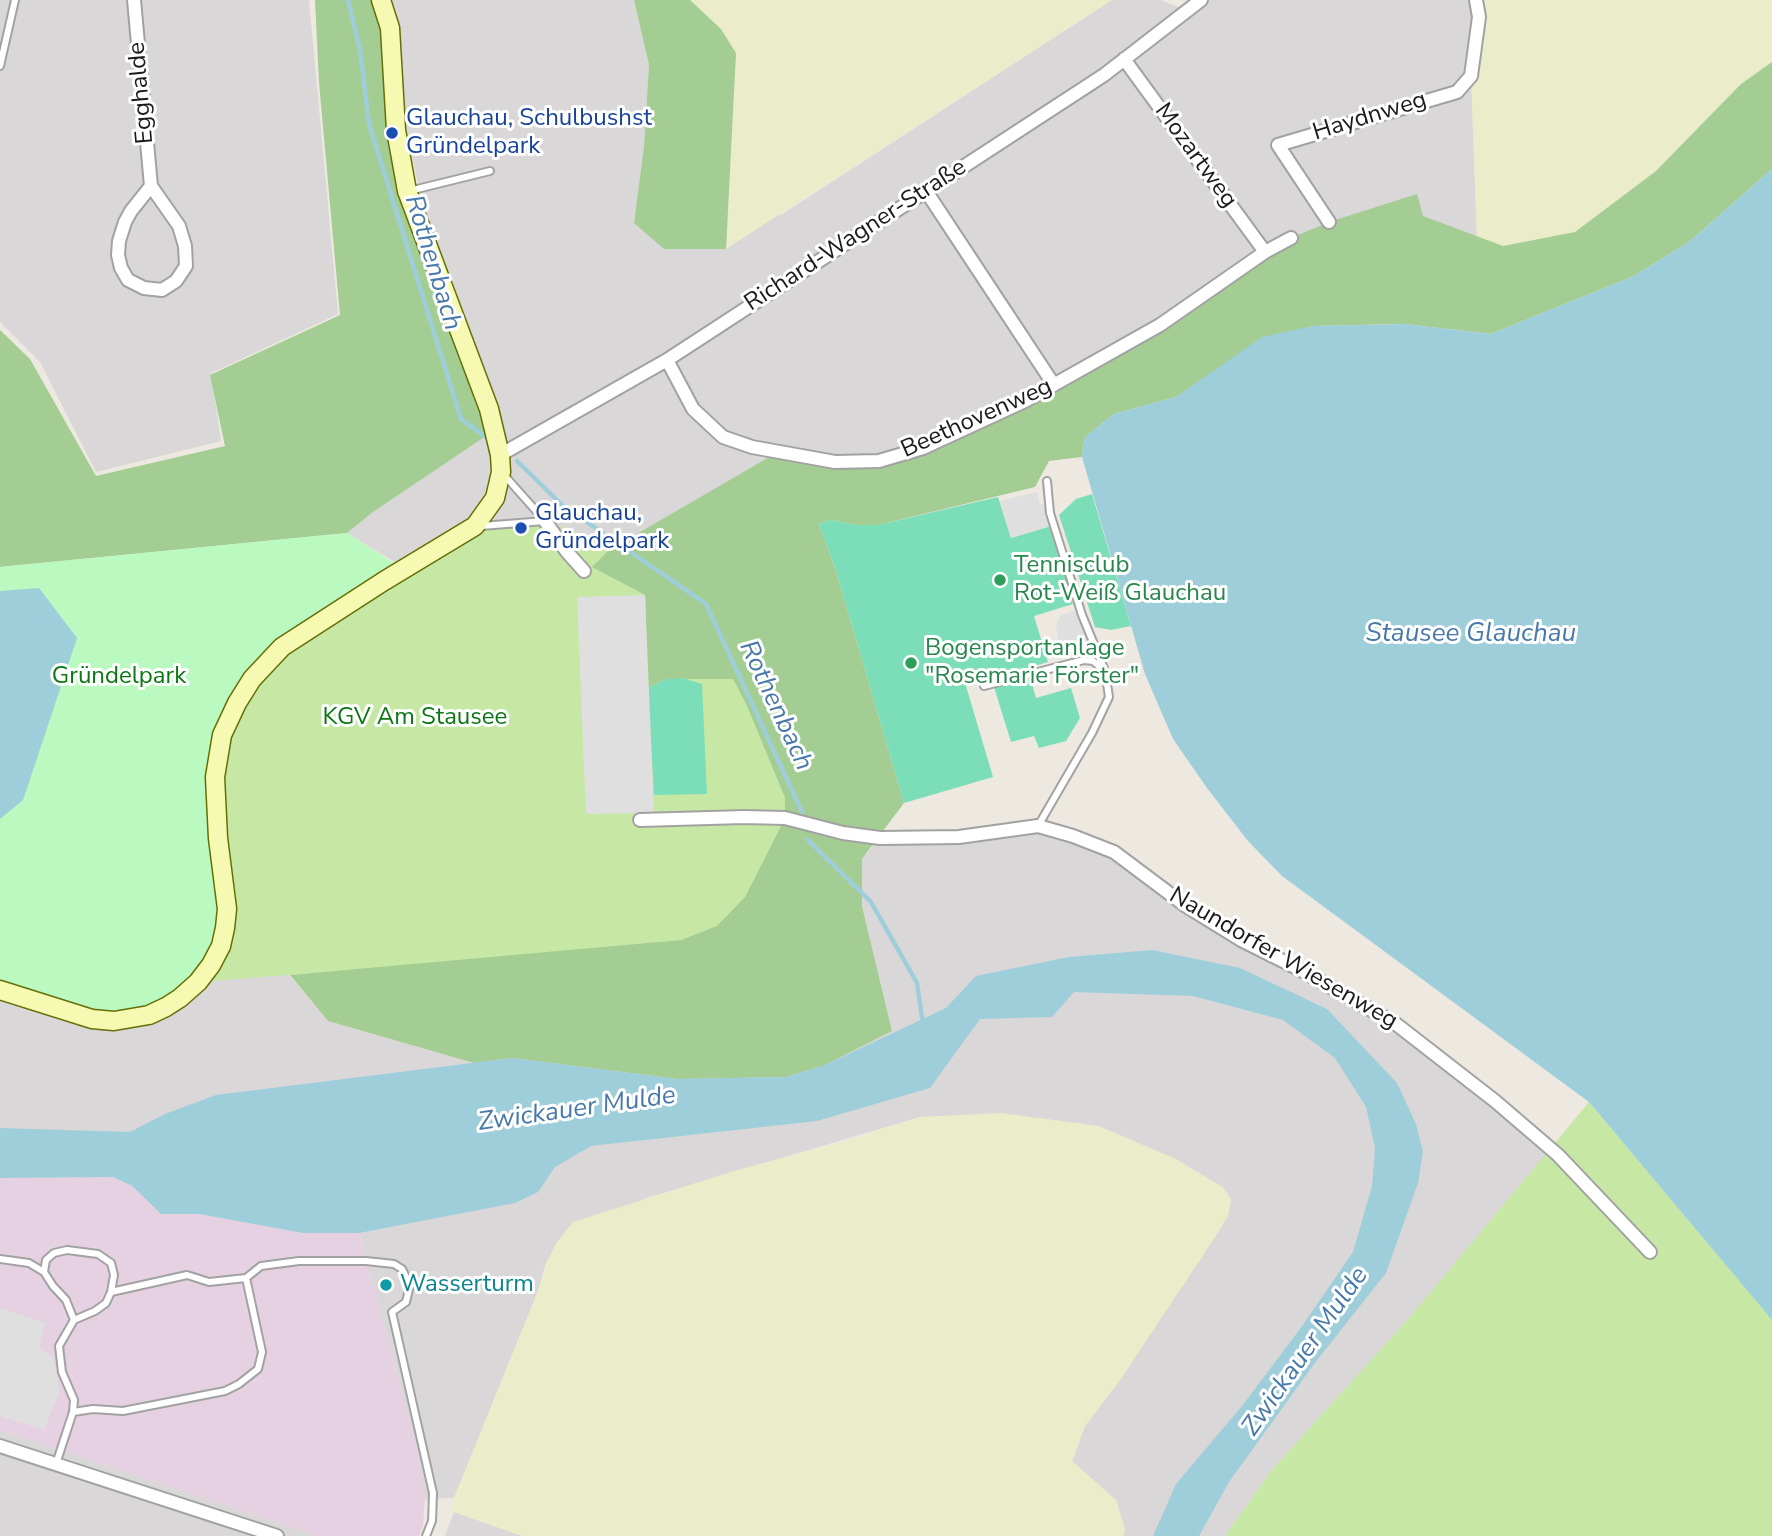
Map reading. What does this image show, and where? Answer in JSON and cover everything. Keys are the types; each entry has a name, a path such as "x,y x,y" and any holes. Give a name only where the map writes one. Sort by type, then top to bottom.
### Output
{"street":[{"name":"Egghalde","path":"134,0 151,186 178,226 185,246 186,266 176,281 162,290 144,288 128,280 118,255 125,222 151,186"},
{"path":"0,990 92,1019 114,1021 149,1015 180,998 198,982 211,965 225,928 227,909 218,838 215,777 222,735 237,703 252,679 282,647 475,526 495,498 500,463 489,409 407,191 396,130 390,28 382,0"},
{"name":"Richard-Wagner-Straße","path":"500,463 667,360 1104,75 1201,0"},
{"name":"Haydnweg","path":"1329,222 1278,145 1457,92 1471,76 1479,16 1476,0"},
{"name":"Mozartweg","path":"1124,59 1265,252"},
{"path":"926,191 1054,385"},
{"name":"Beethovenweg","path":"667,360 693,409 723,437 752,447 835,462 879,461 923,448 1025,401 1160,325 1265,252 1291,238"},
{"path":"545,521 584,571"},
{"name":"Naundorfer Wiesenweg","path":"640,820 785,818 843,833 880,838 958,837 1038,826 1114,852 1208,920 1396,1024 1495,1101 1558,1155 1650,1252"},
{"path":"0,1446 277,1536"}],"lane":[{"path":"0,66 15,0"},
{"path":"407,191 490,171"},
{"path":"500,463 545,521"},
{"path":"1038,826 1092,733 1109,697 1105,671 1082,615 1050,513 1048,481"},
{"path":"475,526 545,521"},
{"path":"984,686 1084,660 1093,661 1105,671"},
{"path":"44,1272 46,1260 54,1253 67,1250 98,1254 111,1263 114,1275 106,1303 74,1320 59,1346 62,1372 74,1400 73,1412 55,1464"},
{"path":"0,1259 29,1263 44,1272 52,1286 66,1300 74,1320"},
{"path":"111,1292 187,1275 209,1282 246,1278 261,1266 299,1261 394,1264 407,1276 410,1284 406,1302 392,1312 433,1493 432,1521 426,1536"},
{"path":"73,1412 93,1409 122,1410 225,1391 239,1384 257,1369 262,1352 246,1278"}],"shaded area":[{"path":"0,0 309,0 338,314 211,373 221,441 96,472 40,362 0,322"},
{"path":"388,0 634,0 649,65 644,146 634,223 781,215 1112,0 1160,0 1194,13 1208,0 1476,0 1471,76 1477,238 1423,216 1160,325 1025,401 879,461 778,453 609,550 579,533 398,564 347,533 373,512 483,438 505,432 421,197 404,122 397,30"},
{"path":"1037,492 1040,505 1045,504 1051,526 1011,538 1000,501"},
{"path":"645,595 654,813 586,814 577,597"},
{"path":"1080,609 1098,653 1061,658 1056,626 1061,615"},
{"path":"1038,826 1114,852 1186,906 1396,1024 1558,1155 1272,1470 1225,1536 1123,1536 1125,1529 1116,1500 1072,1462 1085,1426 1120,1380 1228,1216 920,1117 643,1199 546,1263 538,1291 454,1498 425,1499 417,1449 359,1233 303,1233 199,1214 113,1177 0,1178 0,990 289,975 328,1021 474,1063 892,1031 862,905 862,859 880,838"},
{"path":"113,1177 132,1186 161,1214 199,1214 303,1233 359,1233 417,1449 425,1499 423,1526 419,1536 319,1536 0,1430 0,1178"},
{"path":"0,1308 45,1323 39,1349 52,1356 60,1390 44,1430 0,1416"},
{"path":"0,1430 307,1532 319,1536 0,1536"},
{"path":"454,1512 522,1536 445,1536"}],"green space":[{"path":"315,0 379,0 396,130 489,413 483,438 373,512 347,533 0,567 0,330 30,359 96,476 225,446 210,375 340,315 319,82"},
{"path":"634,0 690,0 721,29 736,53 726,249 664,249 634,223 644,146 649,65"},
{"path":"690,0 1112,0 726,249 736,53 721,29"},
{"path":"1476,0 1772,0 1772,62 1741,84 1656,171 1575,232 1503,246 1477,238 1471,76"},
{"path":"1772,62 1772,169 1689,242 1634,276 1491,334 1405,324 1313,326 1214,372 1176,397 1114,414 1085,437 1082,457 1049,461 1035,487 878,525 855,525 831,520 819,524 836,571 904,803 862,859 862,906 892,1031 823,1066 785,1077 678,1079 512,1058 474,1063 328,1021 290,975 681,940 717,926 745,897 785,818 785,798 733,679 666,679 648,688 645,595 592,567 609,550 778,452 879,461 1025,401 1291,238 1329,222 1417,194 1423,216 1503,246 1575,232 1656,171 1741,84"},
{"path":"1092,494 1131,626 1111,630 1095,627 1059,515 1076,499"},
{"path":"998,497 1011,538 1051,526 1073,604 1034,616 1048,662 966,686 993,777 904,803 836,571 819,524 831,520 855,525 878,525"},
{"name":"KGV Am Stausee","path":"545,521 579,533 609,550 593,567 645,595 649,688 666,679 733,679 785,798 785,818 745,897 717,927 681,940 467,961 198,982 222,735 282,647 475,526"},
{"name":"Gründelpark","path":"347,533 403,569 282,647 222,735 227,909 198,982 132,1019 0,990 0,567"},
{"path":"1030,677 1036,698 1071,688 1080,718 1066,741 1039,748 1034,736 1011,742 994,687"},
{"path":"682,678 702,684 707,794 654,795 648,688 666,679"},
{"path":"1589,1102 1772,1320 1772,1536 1225,1536 1272,1470 1410,1317"},
{"path":"1001,1113 1099,1126 1176,1159 1224,1188 1231,1200 1228,1216 1214,1239 1120,1380 1085,1426 1072,1461 1116,1500 1125,1530 1123,1536 522,1536 454,1512 454,1498 538,1291 546,1263 557,1242 573,1222 737,1170 836,1144 920,1117"}],"water":[{"name":"Stausee Glauchau","path":"1772,169 1772,1320 1589,1102 1282,876 1248,841 1173,739 1145,674 1082,457 1085,437 1114,414 1176,397 1262,337 1313,326 1405,324 1491,334 1634,276 1689,242"},
{"path":"39,588 77,638 23,800 0,819 0,591"},
{"name":"Zwickauer Mulde","path":"1152,950 1240,968 1327,1009 1397,1083 1416,1124 1423,1152 1418,1183 1386,1273 1314,1364 1229,1482 1199,1536 1153,1536 1176,1484 1242,1406 1353,1252 1372,1186 1375,1148 1366,1107 1335,1058 1283,1020 1193,996 1074,992 1052,1017 980,1019 930,1088 817,1121 591,1146 555,1167 538,1192 515,1203 359,1233 303,1233 199,1214 161,1214 132,1186 113,1177 0,1178 0,1128 130,1132 165,1114 216,1095 512,1058 678,1079 785,1077 823,1066 946,1008 976,976 1069,957"}],"waterway":[{"name":"Rothenbach","path":"348,0 360,50 369,124 461,419 490,440"},
{"name":"Rothenbach","path":"517,461 562,505 706,604 802,812"},
{"name":"Rothenbach","path":"808,840 871,902 917,983 923,1024"}],"place":[{"name":"Glauchau, Schulbushst Gründelpark","path":"392,133"},
{"name":"Glauchau, Gründelpark","path":"521,528"},
{"name":"Tennisclub Rot-Weiß Glauchau","path":"1000,580"},
{"name":"Bogensportanlage \"Rosemarie Förster\"","path":"911,663"},
{"name":"Wasserturm","path":"386,1285"}]}
